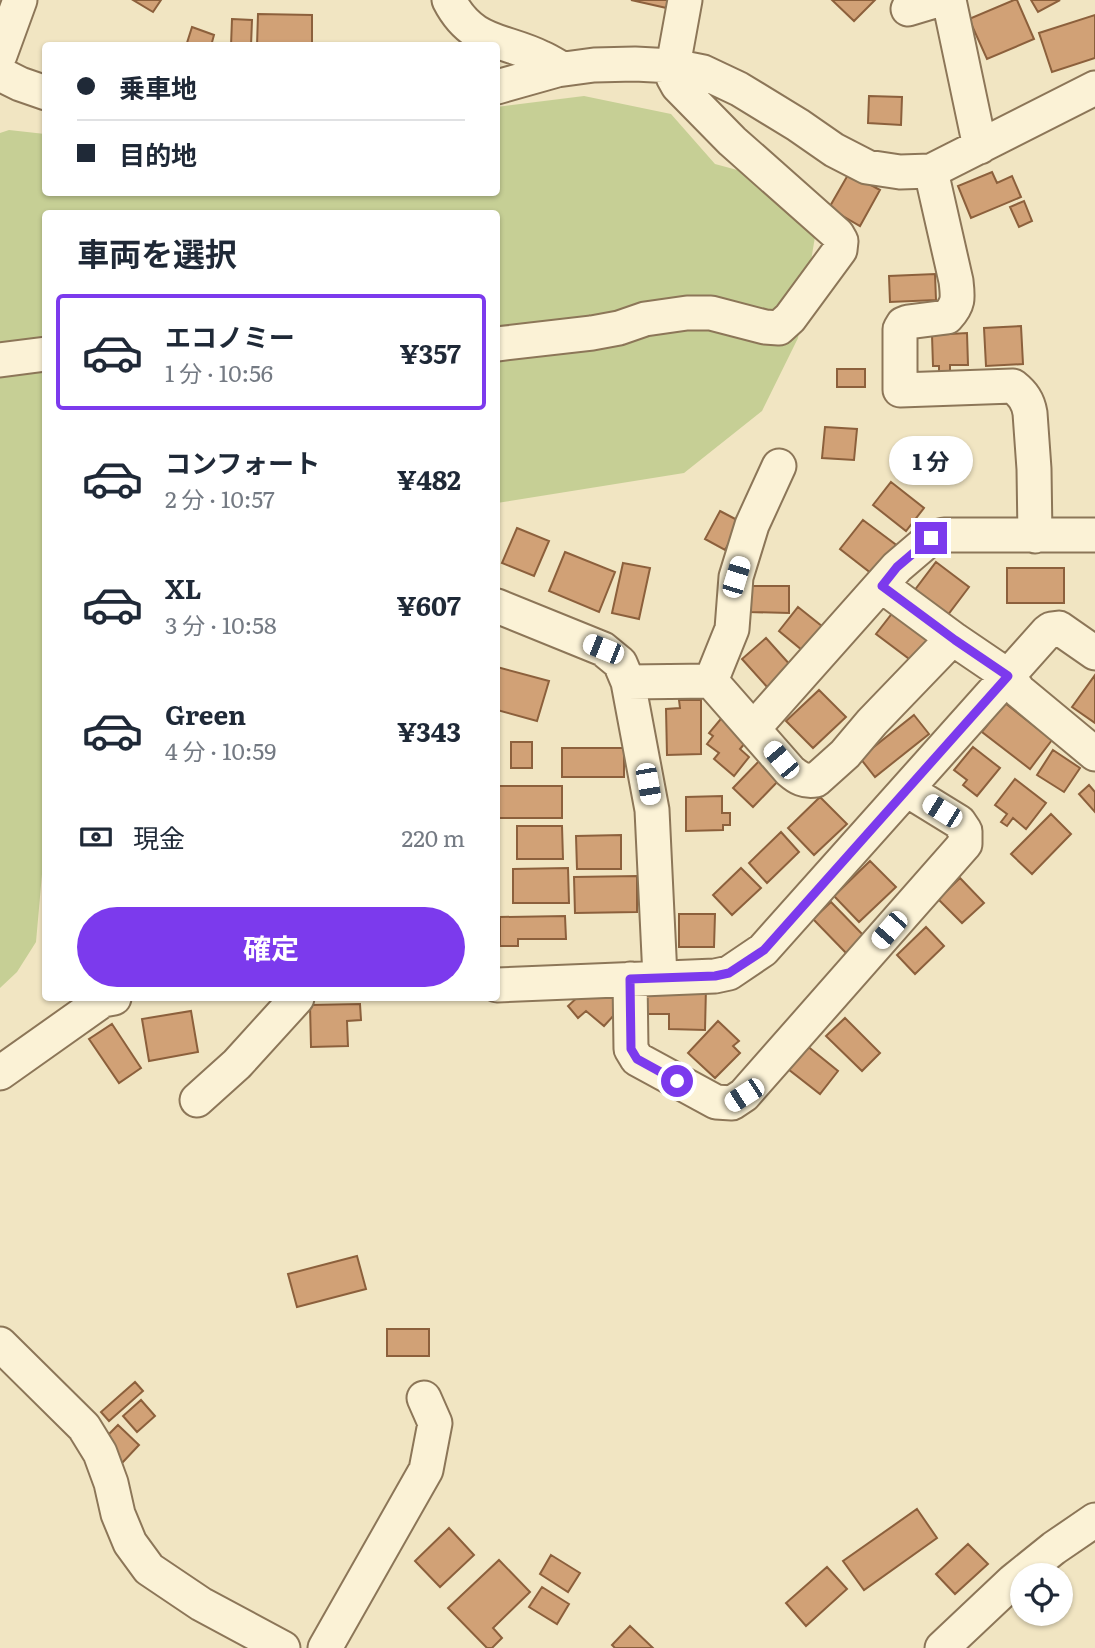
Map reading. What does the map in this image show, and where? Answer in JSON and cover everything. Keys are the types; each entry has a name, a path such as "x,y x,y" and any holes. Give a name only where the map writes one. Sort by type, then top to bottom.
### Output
{"street":[{"path":"0,55 20,0"},
{"path":"449,0 456,12 480,36 497,42"},
{"path":"500,344 592,333 645,319 687,313 711,313 779,328 790,318 840,250 841,241 837,234 732,141 678,86 673,77 673,66 685,0"},
{"path":"949,0 980,147"},
{"path":"500,43 541,57 562,69"},
{"path":"500,87 562,69 594,65 673,66 703,72 739,89 834,150 867,167 900,172 931,171 1095,88"},
{"path":"0,74 42,92"},
{"path":"931,171 958,299 947,317 902,324 900,390 1013,386 1022,393 1029,405 1030,414 1035,536"},
{"path":"0,360 42,355"},
{"path":"711,681 732,629 736,577 752,525 779,466"},
{"path":"753,729 897,567 931,538 944,535 1095,535"},
{"path":"882,586 1008,676 1019,691 1095,754"},
{"path":"500,607 603,649 620,663 628,682 652,810 645,978 631,1049 637,1059 716,1102 732,1103 744,1095 965,844 965,831 959,822 907,790"},
{"path":"500,985 715,976 729,973 764,950 1047,632 1059,628 1095,653"},
{"path":"628,682 711,681 796,776 810,781 816,780 845,754 948,642 955,640"},
{"path":"0,1073 102,1001"},
{"path":"197,1100 237,1063 295,1001"},
{"path":"0,1344 84,1427 100,1453 118,1514 130,1543 149,1569 201,1604 283,1648"},
{"path":"325,1648 426,1470 435,1423 424,1398"},
{"path":"942,1648 1013,1581 1095,1520"}],"green space":[{"path":"584,96 671,114 715,164 774,180 816,231 798,338 762,411 684,473 500,503 500,210 42,210 42,874 36,942 17,972 0,988 0,133 9,130 42,134 42,196 500,196 500,107"}],"building":[{"path":"133,0 161,0 153,12"},
{"path":"631,0 673,0 671,9"},
{"path":"832,0 875,0 854,21"},
{"path":"1017,0 1034,39 987,59 969,19"},
{"path":"1031,0 1060,0 1038,12"},
{"path":"258,14 312,15 312,42 257,42"},
{"path":"1095,15 1095,58 1052,72 1039,33"},
{"path":"232,19 252,20 251,42 231,42"},
{"path":"192,27 214,35 212,42 187,42"},
{"path":"869,96 902,97 901,125 868,123"},
{"path":"992,172 997,183 1012,176 1021,197 971,218 958,186"},
{"path":"849,173 880,190 860,226 829,208"},
{"path":"1024,201 1032,221 1019,227 1010,207"},
{"path":"935,274 936,300 890,302 889,276"},
{"path":"1021,326 1023,364 986,366 984,328"},
{"path":"967,333 968,365 950,365 950,376 939,377 939,366 933,366 932,335"},
{"path":"837,369 865,369 865,387 837,387"},
{"path":"825,427 857,429 854,460 822,458"},
{"path":"891,482 924,508 906,531 873,505"},
{"path":"720,511 741,522 725,550 705,539"},
{"path":"863,520 899,547 876,577 840,549"},
{"path":"517,528 549,541 534,576 502,563"},
{"path":"565,552 615,572 599,612 549,591"},
{"path":"936,562 969,587 947,616 914,591"},
{"path":"623,563 650,568 639,619 612,613"},
{"path":"1007,568 1064,568 1064,603 1007,603"},
{"path":"749,586 789,586 789,613 749,612"},
{"path":"798,607 828,631 808,655 779,631"},
{"path":"894,611 930,638 912,661 876,634"},
{"path":"766,638 792,667 768,688 742,659"},
{"path":"500,668 549,681 537,721 500,711"},
{"path":"1095,675 1095,723 1072,707"},
{"path":"819,690 846,717 813,748 786,721"},
{"path":"679,700 701,700 701,754 667,755 666,709 680,708"},
{"path":"1005,703 1052,740 1030,769 982,732"},
{"path":"725,714 751,736 740,749 749,757 734,776 714,759 719,753 707,744 713,736 709,733"},
{"path":"914,715 929,734 875,777 860,758"},
{"path":"511,742 532,742 532,768 511,768"},
{"path":"973,747 1000,768 977,796 963,785 967,780 954,770"},
{"path":"562,748 624,748 624,777 562,777"},
{"path":"1053,750 1080,768 1064,792 1037,775"},
{"path":"762,758 782,777 753,807 733,788"},
{"path":"1015,779 1046,803 1026,829 1013,818 1007,826 1001,822 1007,814 995,805"},
{"path":"1089,785 1095,792 1095,812 1079,794"},
{"path":"500,786 562,786 562,818 500,818"},
{"path":"722,796 722,813 730,813 730,825 723,825 723,830 686,831 686,797"},
{"path":"820,797 847,824 814,855 788,828"},
{"path":"1051,814 1071,834 1032,874 1011,854"},
{"path":"517,826 562,826 563,859 517,859"},
{"path":"781,832 799,852 767,883 749,863"},
{"path":"621,835 621,869 577,869 576,836"},
{"path":"870,861 896,887 859,922 834,896"},
{"path":"568,868 569,903 513,903 513,869"},
{"path":"741,868 761,888 732,915 713,895"},
{"path":"637,876 637,912 575,913 574,877"},
{"path":"960,878 984,903 962,923 938,899"},
{"path":"831,902 866,938 848,955 813,919"},
{"path":"679,914 715,914 714,947 679,947"},
{"path":"565,916 566,939 518,939 518,946 500,946 500,917"},
{"path":"926,927 944,946 915,974 897,955"},
{"path":"706,987 705,1030 669,1029 669,1014 645,1014 645,994"},
{"path":"581,994 617,994 615,1014 604,1026 586,1011 578,1018 568,1006"},
{"path":"360,1004 361,1020 347,1021 348,1046 311,1047 310,1005"},
{"path":"191,1011 198,1052 149,1061 142,1019"},
{"path":"845,1018 880,1053 862,1071 826,1036"},
{"path":"718,1021 739,1041 733,1046 740,1053 715,1078 688,1053"},
{"path":"112,1024 141,1068 119,1083 89,1039"},
{"path":"806,1045 838,1071 820,1094 788,1069"},
{"path":"357,1256 366,1289 297,1307 288,1274"},
{"path":"387,1329 429,1329 429,1356 387,1356"},
{"path":"135,1382 143,1391 109,1421 101,1412"},
{"path":"141,1400 155,1416 137,1432 123,1416"},
{"path":"118,1425 139,1445 122,1463 101,1442"},
{"path":"917,1509 937,1538 864,1590 843,1561"},
{"path":"449,1528 474,1555 440,1587 415,1561"},
{"path":"968,1544 988,1564 955,1594 936,1574"},
{"path":"551,1555 580,1573 568,1592 540,1574"},
{"path":"499,1560 530,1592 493,1628 502,1638 492,1648 487,1648 448,1608"},
{"path":"827,1567 847,1589 806,1626 786,1603"},
{"path":"542,1587 569,1604 557,1624 529,1607"},
{"path":"630,1626 653,1648 615,1648 612,1645"}],"route":[{"path":"677,1081 634,1056 631,1049 630,979 715,976 729,973 764,950 1008,676 882,586 897,567 931,538"}]}
